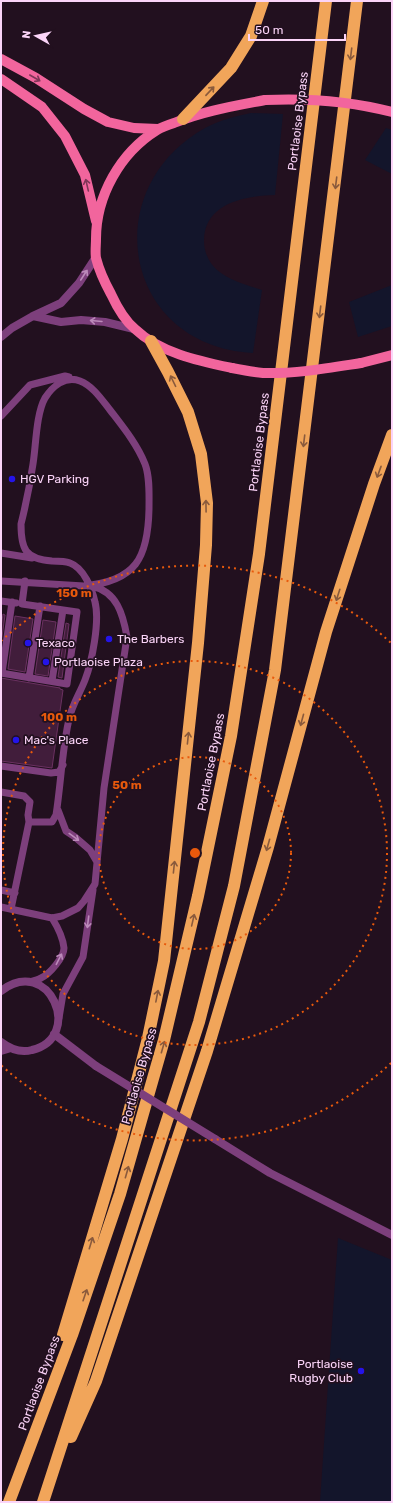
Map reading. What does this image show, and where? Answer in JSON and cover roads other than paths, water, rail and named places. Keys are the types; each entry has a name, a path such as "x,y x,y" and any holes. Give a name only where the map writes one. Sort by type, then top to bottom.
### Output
{"highway":[{"path":"183,119 231,68 250,36 262,1"},
{"name":"Portlaoise Bypass","path":"9,1502 72,1335 120,1194 164,1040 200,888 231,736 259,554 326,1"},
{"path":"43,1502 199,1022 234,886 275,670 357,1"},
{"path":"27,1454 122,1139 148,1038 164,961 198,643 206,545 207,503 201,454 188,412 151,341"},
{"path":"43,1502 96,1380 207,1051 268,847 326,632 374,484 392,435"}],"main road":[{"path":"1,59 36,78 84,109 108,122 134,128 158,129"},
{"path":"1,79 42,107 65,136 84,175 96,223"},
{"path":"392,112 368,106 331,101 296,99 265,100 226,107 183,119 158,129 138,144 124,159 110,182 101,202 96,223 96,257 104,280 119,310 134,329 151,341 198,360 262,373 298,372 327,369 361,363 392,355"}],"street":[{"path":"1,337 12,328 33,316 61,303 79,283 96,257"},
{"path":"33,316 61,322 81,320 105,322 134,329"},
{"path":"1,991 13,984 29,982 43,987 50,993 57,1005 59,1020 54,1034 38,1048 24,1051 11,1048 1,1042"},
{"path":"54,1034 96,1066 270,1173 392,1234"},
{"path":"1,1051 11,1048"}],"lane":[{"path":"1,416 30,385 65,376 79,380 86,384 100,398 134,444 145,465 149,491 147,538 143,553 137,564 123,574 106,583 89,585 1,581"},
{"path":"36,558 29,555 24,549 21,524 33,465 37,429 42,404 58,383 79,380"},
{"path":"1,553 70,563 81,571 89,585 96,603 97,618 86,678 69,718 56,815 52,822 29,822"},
{"path":"22,604 25,581"},
{"path":"59,1020 64,994 83,956 97,862 104,788 127,637 124,617 114,600 108,593 100,588 89,585"},
{"path":"1,601 12,602 40,606 77,612 67,684 2,673 12,602"},
{"path":"29,678 40,606"},
{"path":"52,681 63,610"},
{"path":"1,766 52,773 59,772 63,765"},
{"path":"1,792 24,796 30,802 28,815 29,822 11,909"},
{"path":"58,808 66,831 90,850 97,862"},
{"path":"1,908 52,918 62,916 78,908 94,884"},
{"path":"1,890 15,893"},
{"path":"29,982 42,978 50,971 56,965 64,949 52,918"}],"place":[{"name":"HGV Parking","path":"12,479"},
{"name":"The Barbers","path":"109,639"},
{"name":"Texaco","path":"28,643"},
{"name":"Portlaoise Plaza","path":"46,662"},
{"name":"Mac's Place","path":"16,740"},
{"name":"Portlaoise Rugby Club","path":"361,1371"}]}
